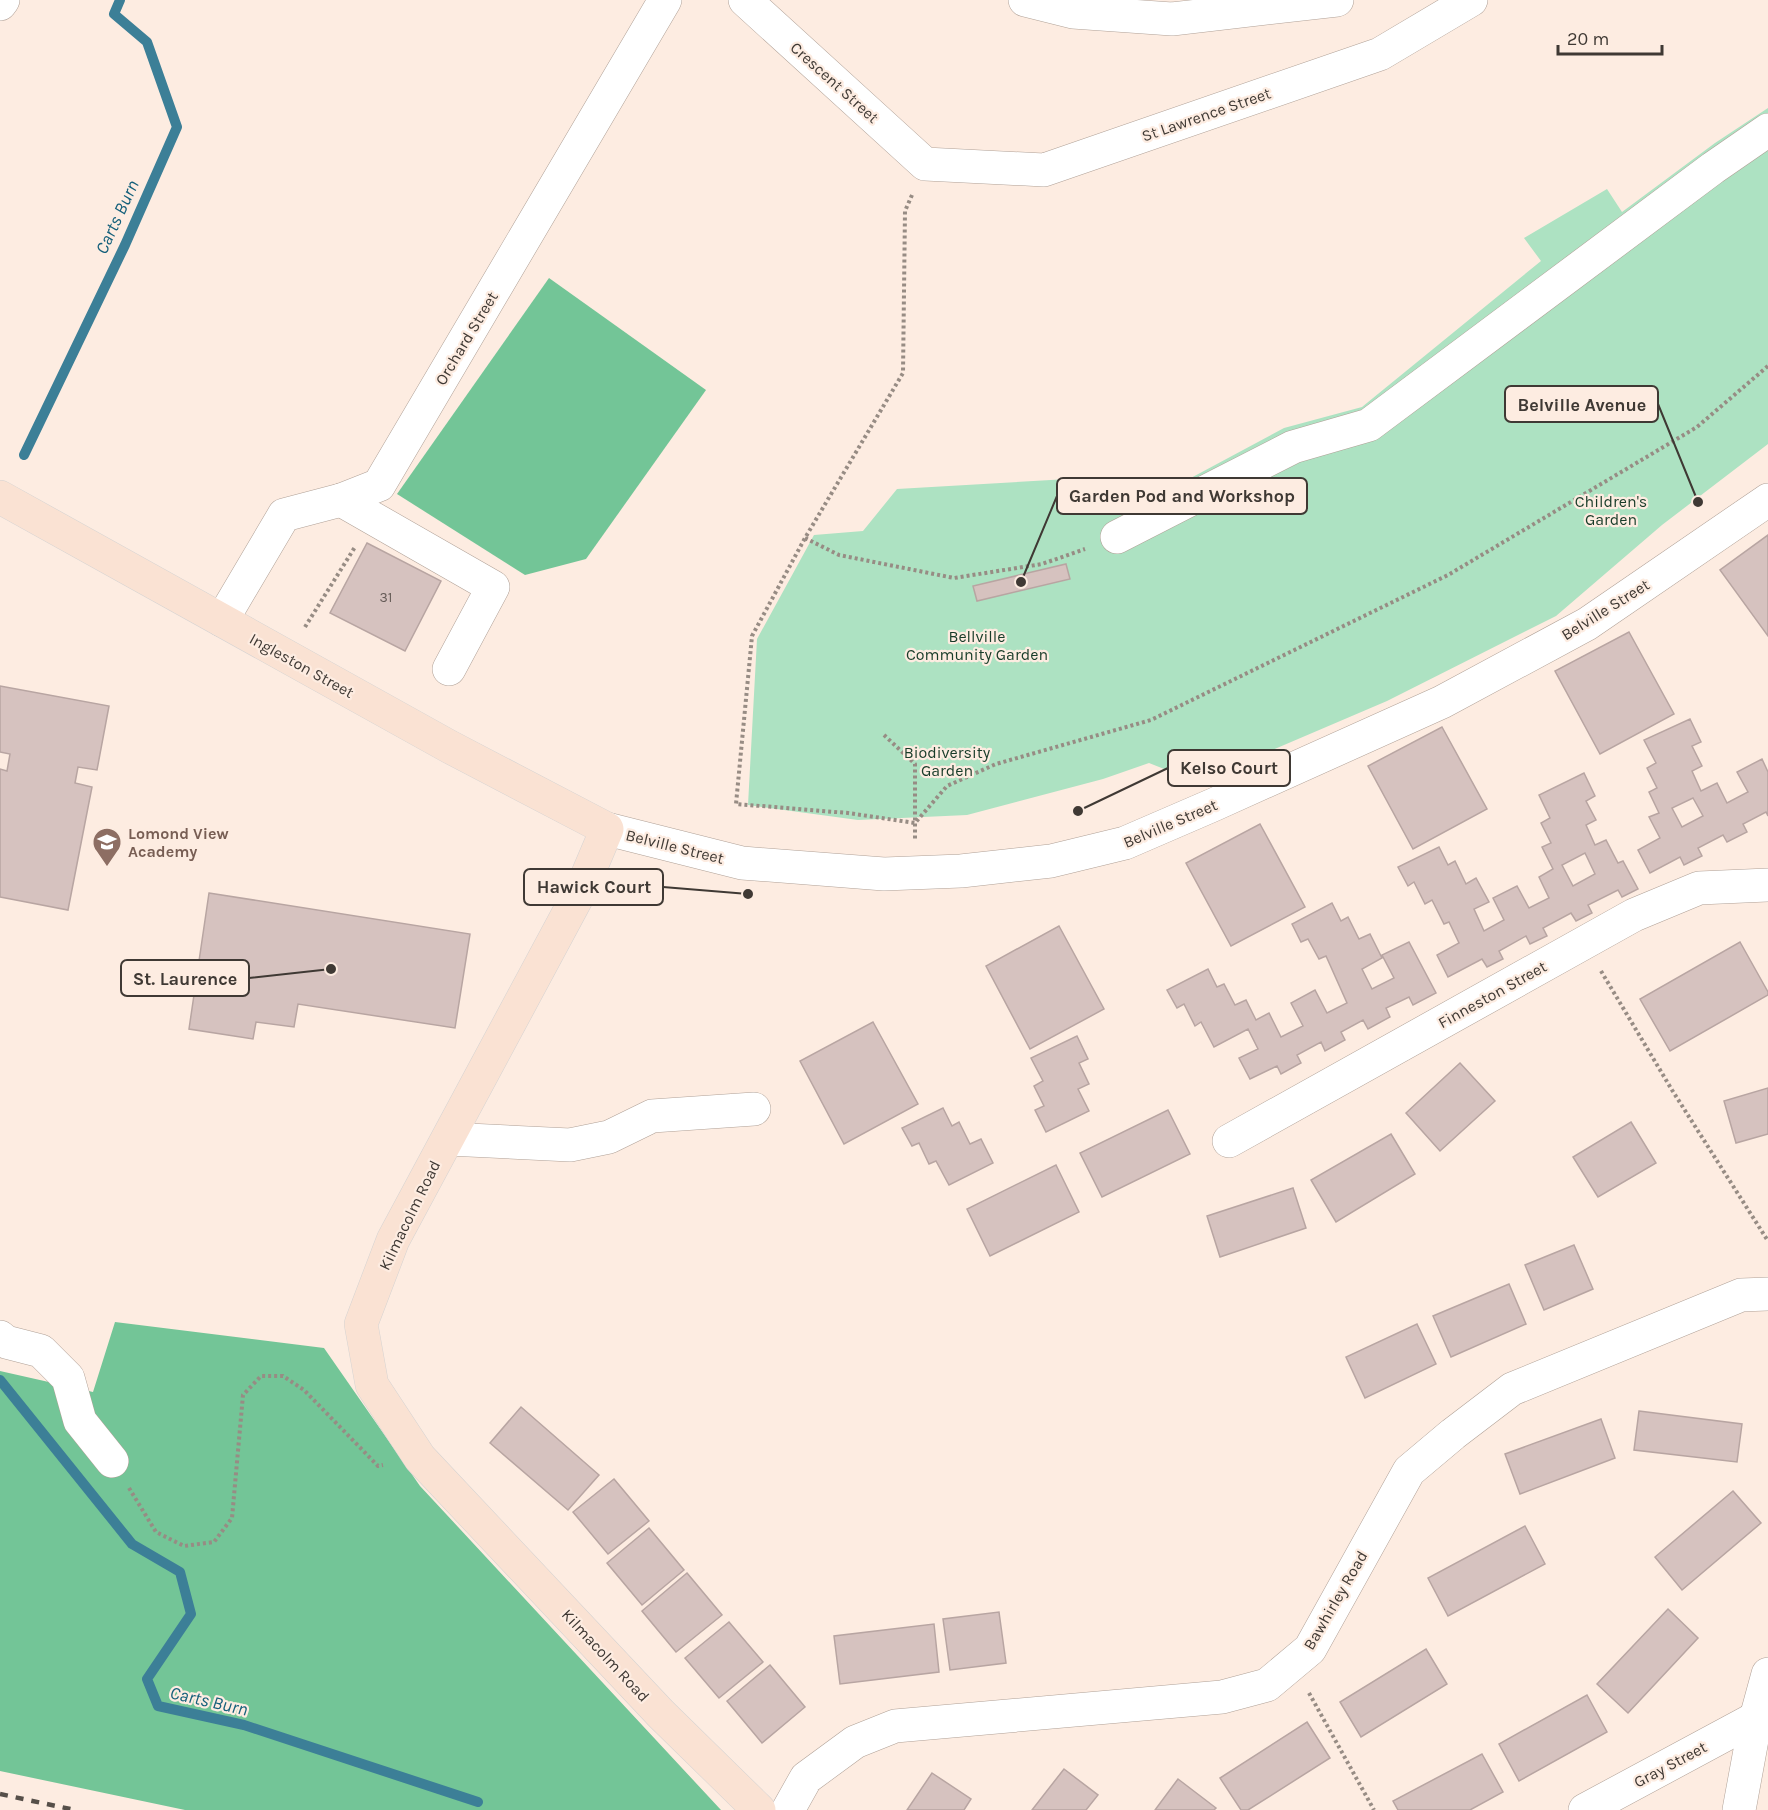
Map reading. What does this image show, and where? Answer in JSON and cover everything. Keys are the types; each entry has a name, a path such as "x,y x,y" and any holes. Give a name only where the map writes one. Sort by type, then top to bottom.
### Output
{"main road":[{"name":"Ingleston Street","path":"0,497 450,747 607,829"},
{"name":"Kilmacolm Road","path":"607,829 582,888 393,1240 361,1324 372,1385 420,1458 661,1714 759,1810"}],"street":[{"name":"Orchard Street","path":"222,620 284,515 355,507 379,484 665,0"},
{"name":"Crescent Street","path":"745,0 926,164"},
{"path":"1025,0 1073,12 1337,0"},
{"name":"St Lawrence Street","path":"926,164 1044,170 1380,54 1471,0"},
{"path":"1116,537 1293,447 1369,425 1713,168 1768,130"},
{"name":"Belville Street","path":"607,829 742,863 884,874 961,872 1051,861 1125,843 1442,702 1587,624 1768,500"},
{"path":"355,507 493,587 449,669"},
{"name":"Finneston Street","path":"1229,1141 1634,915 1699,888 1768,885"},
{"path":"448,1139 570,1145 609,1137 652,1116 754,1109"},
{"name":"Bawhirley Road","path":"788,1810 806,1778 855,1742 896,1726 1222,1697 1267,1685 1310,1649 1408,1470 1453,1434 1512,1389 1741,1295 1768,1294"},
{"path":"0,1337 6,1342 41,1351 68,1378 80,1420 112,1461"},
{"path":"1739,1810 1756,1718 1768,1674"},
{"name":"Gray Street","path":"1585,1810 1756,1718"}],"path":[{"path":"915,823 848,813 736,804 752,636 805,538 903,373 905,211 926,164"},
{"path":"915,823 947,786 996,764 1151,720 1448,575 1697,427 1768,366"},
{"path":"286,656 354,547 355,507"},
{"path":"805,538 839,555 954,578 1042,564 1116,537"},
{"path":"884,735 915,764 915,873"},
{"path":"1584,943 1672,1090 1768,1241"},
{"path":"112,1461 156,1532 184,1546 214,1542 232,1518 243,1395 261,1376 283,1376 304,1390 378,1466 420,1458"},
{"path":"1292,1664 1374,1810"}],"green space":[{"name":"Bellville Community Garden","path":"1768,108 1768,444 1662,525 1556,616 1387,701 1197,782 1149,763 1103,779 967,815 858,820 748,805 757,639 814,535 863,531 897,489 1103,477 1146,502 1284,428 1362,407 1541,261 1524,238 1607,189 1622,212 1715,143"},
{"path":"549,278 706,390 586,559 525,575 397,494"},
{"path":"115,1322 324,1348 420,1486 721,1810 185,1810 0,1771 0,1371 93,1392"}],"building":[{"path":"1768,535 1768,636 1720,570"},
{"path":"367,543 441,581 405,651 330,613"},
{"path":"1066,564 1070,579 977,601 973,586"},
{"path":"1629,632 1674,714 1600,754 1555,671"},
{"path":"0,686 109,706 97,770 78,767 75,783 92,787 68,910 0,897 0,769 7,771 10,754 0,752"},
{"path":"1690,719 1701,742 1692,746 1702,766 1692,771 1701,791 1717,783 1727,803 1748,792 1737,772 1762,759 1768,772 1768,816 1766,812 1743,824 1747,832 1727,842 1723,835 1698,848 1702,856 1684,865 1680,857 1650,873 1638,850 1660,838 1649,817 1659,813 1649,792 1657,788 1647,768 1656,763 1644,740","holes":["1693,798 1703,816 1682,827 1672,808"]},
{"path":"1442,727 1487,809 1413,849 1368,766"},
{"path":"1584,773 1595,796 1586,801 1596,820 1586,825 1595,845 1606,840 1618,863 1623,861 1638,889 1622,897 1618,890 1588,905 1592,913 1576,921 1571,913 1543,928 1547,936 1530,944 1526,936 1499,951 1503,959 1487,967 1482,959 1448,977 1437,955 1459,943 1449,922 1444,924 1432,900 1425,904 1414,882 1408,886 1398,867 1439,847 1448,865 1455,861 1466,884 1476,878 1489,902 1474,909 1484,931 1504,920 1493,898 1517,886 1529,908 1549,898 1539,877 1553,869 1542,847 1551,843 1541,823 1550,818 1539,795","holes":["1585,853 1595,874 1573,886 1562,865"]},
{"path":"1260,824 1305,907 1231,946 1186,863"},
{"path":"209,893 470,934 455,1028 298,1004 294,1027 256,1022 253,1039 189,1029"},
{"path":"1332,903 1341,921 1348,917 1359,939 1370,934 1382,958 1362,969 1372,989 1394,978 1382,955 1409,942 1436,993 1413,1005 1409,997 1386,1008 1390,1017 1368,1029 1363,1020 1341,1032 1345,1040 1325,1051 1321,1042 1297,1055 1301,1063 1281,1074 1277,1066 1250,1079 1239,1058 1258,1049 1248,1029 1214,1047 1201,1022 1195,1026 1184,1004 1177,1008 1167,990 1208,969 1217,987 1224,984 1235,1005 1246,1000 1256,1020 1269,1013 1281,1037 1303,1026 1291,1003 1315,990 1327,1013 1347,1003 1326,956 1319,959 1308,939 1301,942 1292,924"},
{"path":"1059,926 1104,1009 1030,1049 986,966"},
{"path":"1740,942 1768,995 1670,1051 1640,999"},
{"path":"873,1022 918,1104 844,1144 800,1061"},
{"path":"1077,1036 1088,1059 1079,1063 1089,1084 1078,1089 1089,1111 1046,1132 1035,1110 1044,1106 1034,1086 1043,1081 1031,1058"},
{"path":"1460,1063 1495,1101 1440,1151 1406,1113"},
{"path":"1768,1088 1768,1134 1736,1143 1724,1101"},
{"path":"943,1108 952,1126 959,1122 970,1144 981,1139 993,1163 949,1185 936,1161 929,1164 919,1143 912,1146 902,1128"},
{"path":"1168,1110 1190,1154 1102,1197 1080,1153"},
{"path":"1631,1122 1656,1163 1598,1197 1573,1157"},
{"path":"1391,1134 1415,1174 1336,1222 1311,1180"},
{"path":"1056,1165 1079,1212 990,1256 967,1209"},
{"path":"1293,1188 1306,1228 1220,1257 1207,1216"},
{"path":"1574,1245 1593,1289 1544,1310 1525,1265"},
{"path":"1509,1284 1526,1324 1451,1357 1433,1316"},
{"path":"1417,1324 1436,1364 1365,1398 1346,1357"},
{"path":"521,1407 599,1475 568,1510 490,1443"},
{"path":"1639,1411 1742,1424 1737,1462 1634,1450"},
{"path":"1601,1419 1615,1458 1520,1494 1505,1454"},
{"path":"614,1479 649,1521 608,1554 573,1512"},
{"path":"1733,1491 1761,1523 1682,1590 1655,1557"},
{"path":"1525,1526 1545,1564 1448,1616 1428,1578"},
{"path":"649,1528 684,1570 642,1605 607,1563"},
{"path":"687,1573 722,1615 676,1652 642,1611"},
{"path":"1668,1609 1698,1638 1628,1713 1597,1684"},
{"path":"999,1612 1006,1663 950,1670 943,1619"},
{"path":"729,1622 763,1662 719,1698 685,1658"},
{"path":"934,1624 939,1672 840,1684 834,1636"},
{"path":"1426,1649 1447,1684 1361,1737 1340,1702"},
{"path":"770,1665 805,1707 762,1743 727,1701"},
{"path":"1587,1695 1607,1732 1519,1781 1499,1744"},
{"path":"1307,1722 1330,1758 1248,1810 1241,1810 1220,1778"},
{"path":"1482,1754 1503,1792 1470,1810 1398,1810 1393,1801"},
{"path":"1064,1769 1098,1795 1086,1810 1032,1810"},
{"path":"932,1773 971,1799 964,1810 907,1810"},
{"path":"1178,1779 1216,1808 1214,1810 1155,1810"}],"waterway":[{"name":"Carts Burn","path":"24,455 125,245 177,127 147,42 114,14 120,0"},
{"name":"Carts Burn","path":"0,1380 132,1544 180,1572 191,1614 147,1679 158,1706 244,1725 478,1802"}],"railway":[{"path":"0,1794 75,1810"}],"place":[{"name":"Belville Avenue","path":"1698,502"},
{"name":"Garden Pod and Workshop","path":"1021,582"},
{"name":"Kelso Court","path":"1078,811"},
{"name":"Lomond View Academy","path":"107,868"},
{"name":"Hawick Court","path":"748,894"},
{"name":"St. Laurence","path":"331,969"}],"park label":[{"name":"Children's Garden","path":"1611,510"},
{"name":"Biodiversity Garden","path":"947,761"}]}
